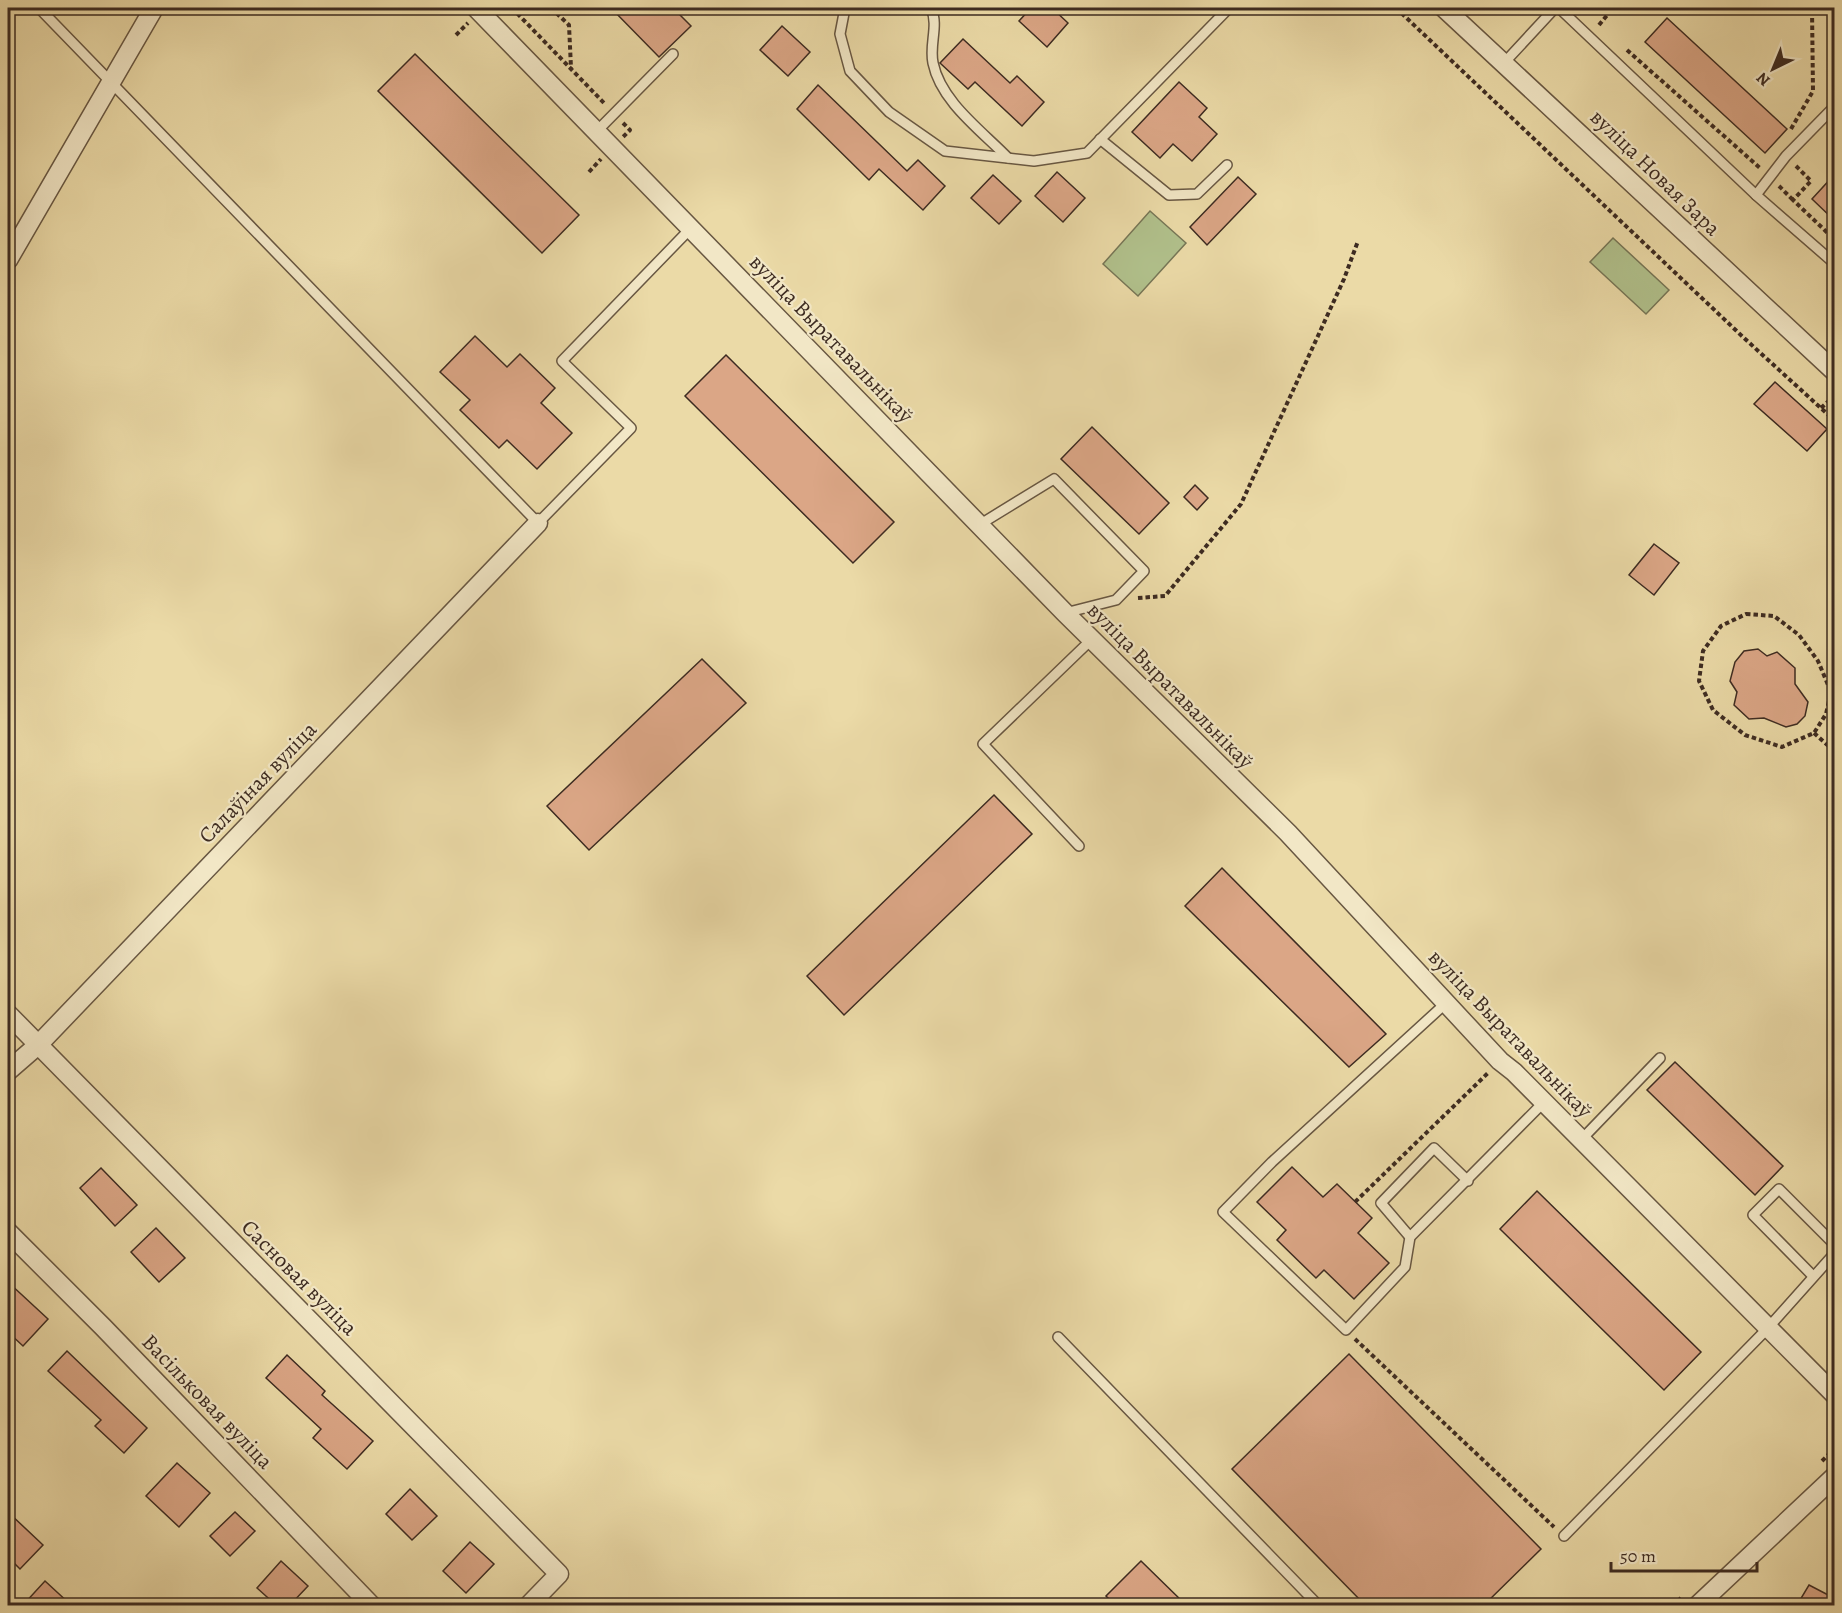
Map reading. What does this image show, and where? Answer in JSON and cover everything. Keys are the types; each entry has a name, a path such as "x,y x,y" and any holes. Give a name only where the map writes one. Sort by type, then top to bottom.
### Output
{"street":[{"path":"8,260 154,8"},
{"name":"вуліца Выратавальнікаў","path":"476,8 692,227 1091,640 1288,833 1500,1061 1544,1102 1834,1394"},
{"name":"вуліца Новая Зара","path":"1444,8 1834,371"},
{"name":"Салаўіная вуліца","path":"8,1071 38,1045 538,523"},
{"name":"Сасновая вуліца","path":"8,1014 559,1574 528,1605"},
{"name":"Васільковая вуліца","path":"8,1232 372,1605"},
{"path":"1697,1605 1834,1477"}],"lane":[{"path":"39,8 538,523 631,428 562,361 692,227"},
{"path":"845,8 840,34 850,71 889,112 945,151 1034,161 1087,153 1229,8"},
{"path":"931,8 935,17 933,63 946,94 1008,158"},
{"path":"1504,63 1557,8 1756,195 1834,263"},
{"path":"597,131 673,54"},
{"path":"1756,195 1772,178 1786,156 1834,107"},
{"path":"1100,139 1169,195 1197,194 1227,165"},
{"path":"980,525 1054,479 1144,571 1116,600 1065,613"},
{"path":"1079,846 983,744 1091,640"},
{"path":"1446,1003 1272,1162 1223,1212 1346,1330 1405,1267 1410,1237 1544,1102"},
{"path":"1581,1140 1660,1058"},
{"path":"1410,1237 1381,1203 1434,1148 1468,1181"},
{"path":"1813,1276 1753,1215 1779,1189 1834,1244"},
{"path":"1564,1536 1767,1329 1834,1254"},
{"path":"1058,1337 1319,1605"}],"path":[{"path":"551,8 569,25 571,68"},
{"path":"1395,8 1834,420"},
{"path":"1606,32 1598,24 1613,8"},
{"path":"1624,47 1772,178 1793,200"},
{"path":"1116,600 1165,596 1241,504 1344,279 1358,241"},
{"path":"1821,408 1834,396"},
{"path":"1746,614 1774,616 1799,635 1818,661 1831,692 1826,714 1814,732 1782,747 1745,735 1713,710 1699,681 1703,651 1721,626 1746,614"},
{"path":"1814,732 1834,751"},
{"path":"1355,1202 1500,1061"},
{"path":"1346,1330 1564,1536"}],"green space":[{"path":"1150,211 1186,243 1138,296 1103,264"},
{"path":"1613,238 1669,290 1646,314 1590,262"}],"building":[{"path":"611,8 673,8 691,26 659,57"},
{"path":"1031,8 1052,8 1068,23 1047,47 1019,21"},
{"path":"1667,18 1787,129 1765,153 1645,42"},
{"path":"782,26 810,52 788,76 760,50"},
{"path":"963,39 1010,83 1017,76 1044,102 1022,126 975,82 968,89 940,63"},
{"path":"415,54 579,215 542,253 378,91"},
{"path":"1179,82 1207,108 1199,117 1217,134 1192,161 1173,144 1160,158 1132,132"},
{"path":"818,85 907,171 918,160 945,186 923,210 879,169 869,180 797,109"},
{"path":"1057,172 1085,198 1063,222 1035,196"},
{"path":"993,175 1021,201 999,224 971,198"},
{"path":"1834,175 1834,220 1812,199"},
{"path":"1238,177 1256,194 1207,245 1190,227"},
{"path":"475,336 507,367 520,354 555,388 541,403 572,433 537,469 507,440 499,448 460,410 470,400 440,372"},
{"path":"726,355 894,522 853,563 685,396"},
{"path":"1775,382 1827,429 1807,451 1754,404"},
{"path":"1092,427 1169,503 1139,534 1061,459"},
{"path":"1195,485 1208,498 1197,510 1184,497"},
{"path":"1654,544 1679,563 1654,595 1629,575"},
{"path":"1758,649 1767,656 1777,652 1795,668 1795,684 1808,702 1805,716 1797,724 1786,727 1764,718 1749,719 1734,705 1737,692 1730,681 1735,662 1744,651"},
{"path":"702,659 746,703 589,850 547,806"},
{"path":"994,795 1032,834 844,1015 807,976"},
{"path":"1222,868 1386,1034 1349,1067 1185,906"},
{"path":"1675,1062 1783,1166 1755,1195 1647,1090"},
{"path":"1292,1167 1323,1197 1337,1184 1372,1218 1358,1233 1389,1263 1354,1299 1324,1270 1316,1278 1277,1240 1286,1230 1257,1202"},
{"path":"101,1168 137,1205 115,1226 80,1188"},
{"path":"1537,1191 1701,1352 1664,1390 1500,1229"},
{"path":"156,1228 185,1258 159,1282 131,1252"},
{"path":"8,1282 48,1319 23,1346 8,1332"},
{"path":"67,1351 147,1428 124,1453 95,1426 101,1420 48,1371"},
{"path":"1349,1354 1541,1549 1484,1605 1365,1605 1232,1469"},
{"path":"287,1355 325,1391 322,1395 373,1441 347,1469 313,1438 321,1429 266,1378"},
{"path":"177,1463 210,1493 179,1527 146,1496"},
{"path":"410,1489 437,1516 412,1540 386,1514"},
{"path":"8,1512 43,1545 20,1569 8,1557"},
{"path":"235,1512 255,1531 230,1556 210,1536"},
{"path":"470,1542 494,1564 466,1593 443,1571"},
{"path":"281,1561 308,1586 290,1605 276,1605 257,1588"},
{"path":"1141,1561 1186,1605 1115,1605 1106,1596"},
{"path":"45,1581 71,1605 23,1605"},
{"path":"1809,1585 1834,1598 1834,1605 1797,1605"}]}
